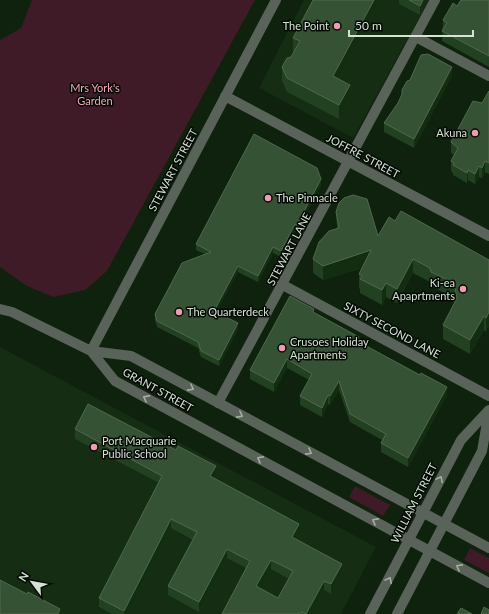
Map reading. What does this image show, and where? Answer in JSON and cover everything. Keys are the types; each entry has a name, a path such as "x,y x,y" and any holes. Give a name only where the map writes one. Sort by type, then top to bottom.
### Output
{"street":[{"name":"STEWART STREET","path":"91,352 276,0"},
{"name":"STEWART LANE","path":"218,403 283,285 435,0"},
{"path":"416,37 489,76"},
{"name":"JOFFRE STREET","path":"225,96 489,236"},
{"name":"SIXTY SECOND LANE","path":"283,285 489,396"},
{"path":"0,309 12,312 91,352"},
{"name":"GRANT STREET","path":"91,352 131,356 422,514 489,548"},
{"name":"GRANT STREET","path":"91,352 115,381 489,583"},
{"name":"WILLIAM STREET","path":"370,614 461,440 489,410"},
{"name":"WILLIAM STREET","path":"397,614 482,451 489,410"}],"shaded area":[{"path":"304,0 429,0 353,138 259,88"},
{"name":"Port Macquarie Public School","path":"0,347 376,547 341,614 0,614"}],"green space":[{"name":"Mrs York's Garden","path":"32,0 255,0 107,271 85,290 53,297 27,286 0,267 0,40 21,28"},
{"path":"355,486 390,505 383,516 349,497"},
{"path":"470,548 489,558 489,573 464,560"}],"building":[{"name":"The Point","path":"313,0 374,0 333,76 350,85 339,105 287,78 282,67 287,58 291,57 300,41 293,38"},
{"path":"409,0 423,0 420,6"},
{"path":"461,0 489,0 489,56 442,31 447,23 443,20 453,3 457,6"},
{"path":"428,54 452,67 414,139 384,123 398,103 402,90 407,81 410,80 421,55"},
{"name":"Akuna","path":"489,91 489,163 485,161 482,168 479,166 475,174 468,170 467,173 453,165 454,163 451,161 458,148 451,142 473,101 482,103"},
{"path":"254,134 317,168 321,179 297,225 295,224 281,251 273,247 258,276 238,266 214,311 238,323 219,360 201,351 198,342 157,321 155,314 182,263 211,252 196,244"},
{"path":"353,195 367,199 378,236 389,217 395,221 401,211 489,260 489,312 486,318 484,316 470,340 443,325 457,298 454,283 431,272 430,268 413,259 397,289 386,283 382,290 360,279 362,276 359,274 371,250 323,266 313,259 319,242 329,231 339,228 336,212 339,203 344,198"},
{"path":"290,296 314,309 313,312 359,337 357,341 420,375 421,373 447,387 408,458 381,443 386,434 350,414 339,381 330,396 328,395 322,408 300,396 312,374 287,359 274,383 250,370"},
{"path":"88,404 176,450 178,446 216,466 210,476 299,524 292,537 342,564 331,584 324,581 306,614 301,612 300,614 222,614 250,561 227,549 199,602 168,586 197,532 171,519 124,611 99,598 162,476 75,429","holes":["271,560 293,571 278,598 256,586"]},
{"path":"0,580 27,594 28,592 60,609 58,614 0,614"},
{"path":"484,607 489,610 489,614 481,614"},
{"path":"461,608 472,614 457,614"}],"place":[{"name":"The Point","path":"337,26"},
{"name":"Akuna","path":"475,133"},
{"name":"The Pinnacle","path":"268,198"},
{"name":"Ki-ea Apaprtments","path":"463,289"},
{"name":"The Quarterdeck","path":"179,312"},
{"name":"Crusoes Holiday Apartments","path":"282,348"},
{"name":"Port Macquarie Public School","path":"94,447"}]}
